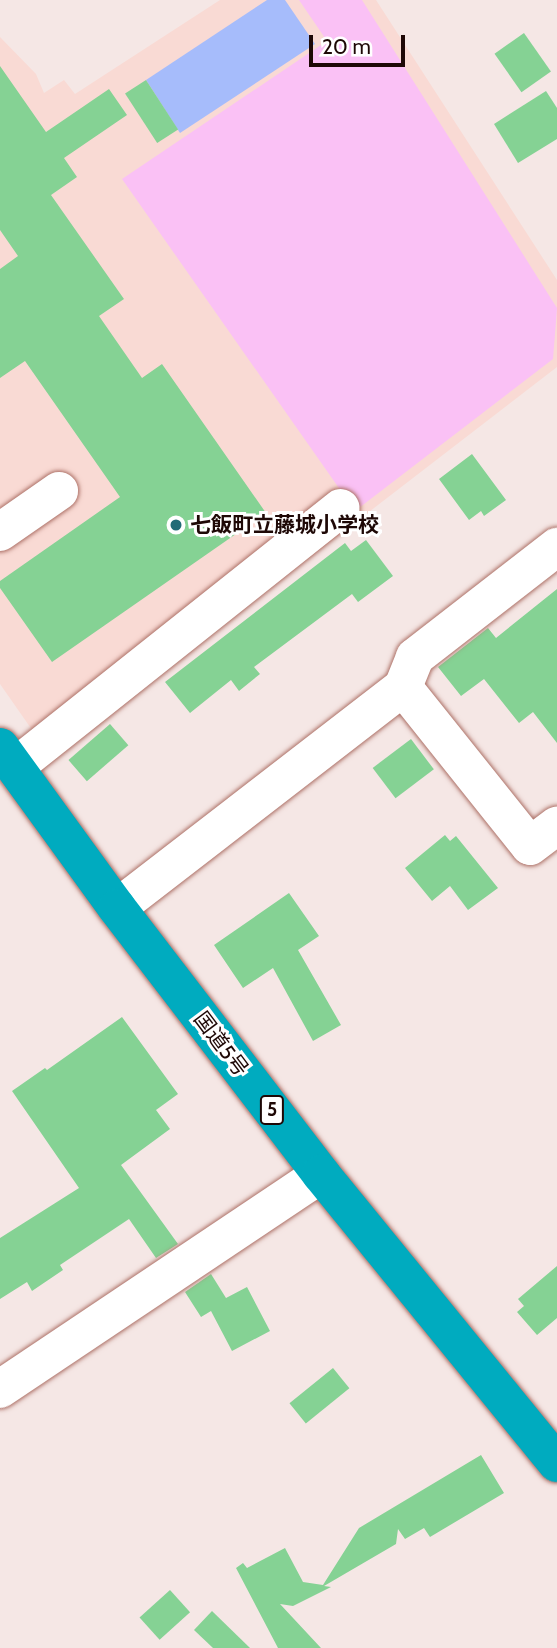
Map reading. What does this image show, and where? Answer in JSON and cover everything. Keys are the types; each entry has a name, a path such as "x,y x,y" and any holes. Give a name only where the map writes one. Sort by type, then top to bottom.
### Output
{"highway":[{"name":"国道5号","path":"7,757 117,908 321,1174 557,1463"}],"street":[{"path":"0,532 59,491"},
{"path":"7,757 341,508"},
{"path":"117,908 403,687 415,657 557,547"},
{"path":"403,687 530,846 557,826"},
{"path":"0,1389 321,1174"}],"shaded area":[{"name":"七飯町立藤城小学校","path":"220,0 376,0 557,280 557,367 51,757 0,684 0,37 36,74 44,93 64,80 75,94"},
{"path":"299,0 362,0 557,308 553,359 355,511 122,179 327,41"}],"water":[{"path":"267,0 285,0 315,44 180,133 146,80"}],"building":[{"path":"524,33 551,72 521,92 495,54"},
{"path":"0,66 46,132 109,89 127,115 64,158 77,177 51,195 124,299 99,316 142,378 162,364 266,513 52,662 0,588 0,581 120,497 25,361 0,378 0,269 18,256 0,230"},
{"path":"146,80 178,129 157,143 125,94"},
{"path":"546,91 557,108 557,139 518,163 494,124"},
{"path":"472,454 506,500 484,516 481,511 469,520 439,479"},
{"path":"366,540 393,576 358,602 352,594 254,667 260,674 239,691 231,680 190,713 165,682 345,543 351,551"},
{"path":"557,589 557,743 533,712 519,723 484,679 461,696 438,667 488,628 496,638"},
{"path":"110,724 128,745 87,781 68,760"},
{"path":"411,739 434,769 396,798 373,768"},
{"path":"445,835 450,841 456,836 498,888 468,910 450,886 432,901 405,868"},
{"path":"289,893 319,936 298,950 341,1025 313,1041 273,968 243,988 214,945"},
{"path":"122,1017 178,1094 156,1110 170,1129 121,1165 178,1244 156,1258 129,1219 60,1265 63,1270 32,1291 27,1282 0,1299 0,1238 79,1188 12,1091 45,1068 47,1070"},
{"path":"557,1266 557,1318 537,1335 517,1312 524,1306 518,1299"},
{"path":"211,1274 226,1298 247,1287 270,1331 232,1351 211,1311 201,1317 185,1292"},
{"path":"333,1368 349,1388 306,1423 289,1403"},
{"path":"481,1455 504,1493 430,1537 424,1528 405,1539 398,1529 396,1544 324,1586 331,1587 293,1606 280,1604 321,1648 278,1648 236,1568 243,1563 247,1568 285,1548 303,1582 323,1585 359,1528"},
{"path":"170,1590 190,1612 160,1640 140,1617"},
{"path":"212,1611 250,1648 213,1648 194,1630"}],"place":[{"name":"七飯町立藤城小学校","path":"176,525"}]}
